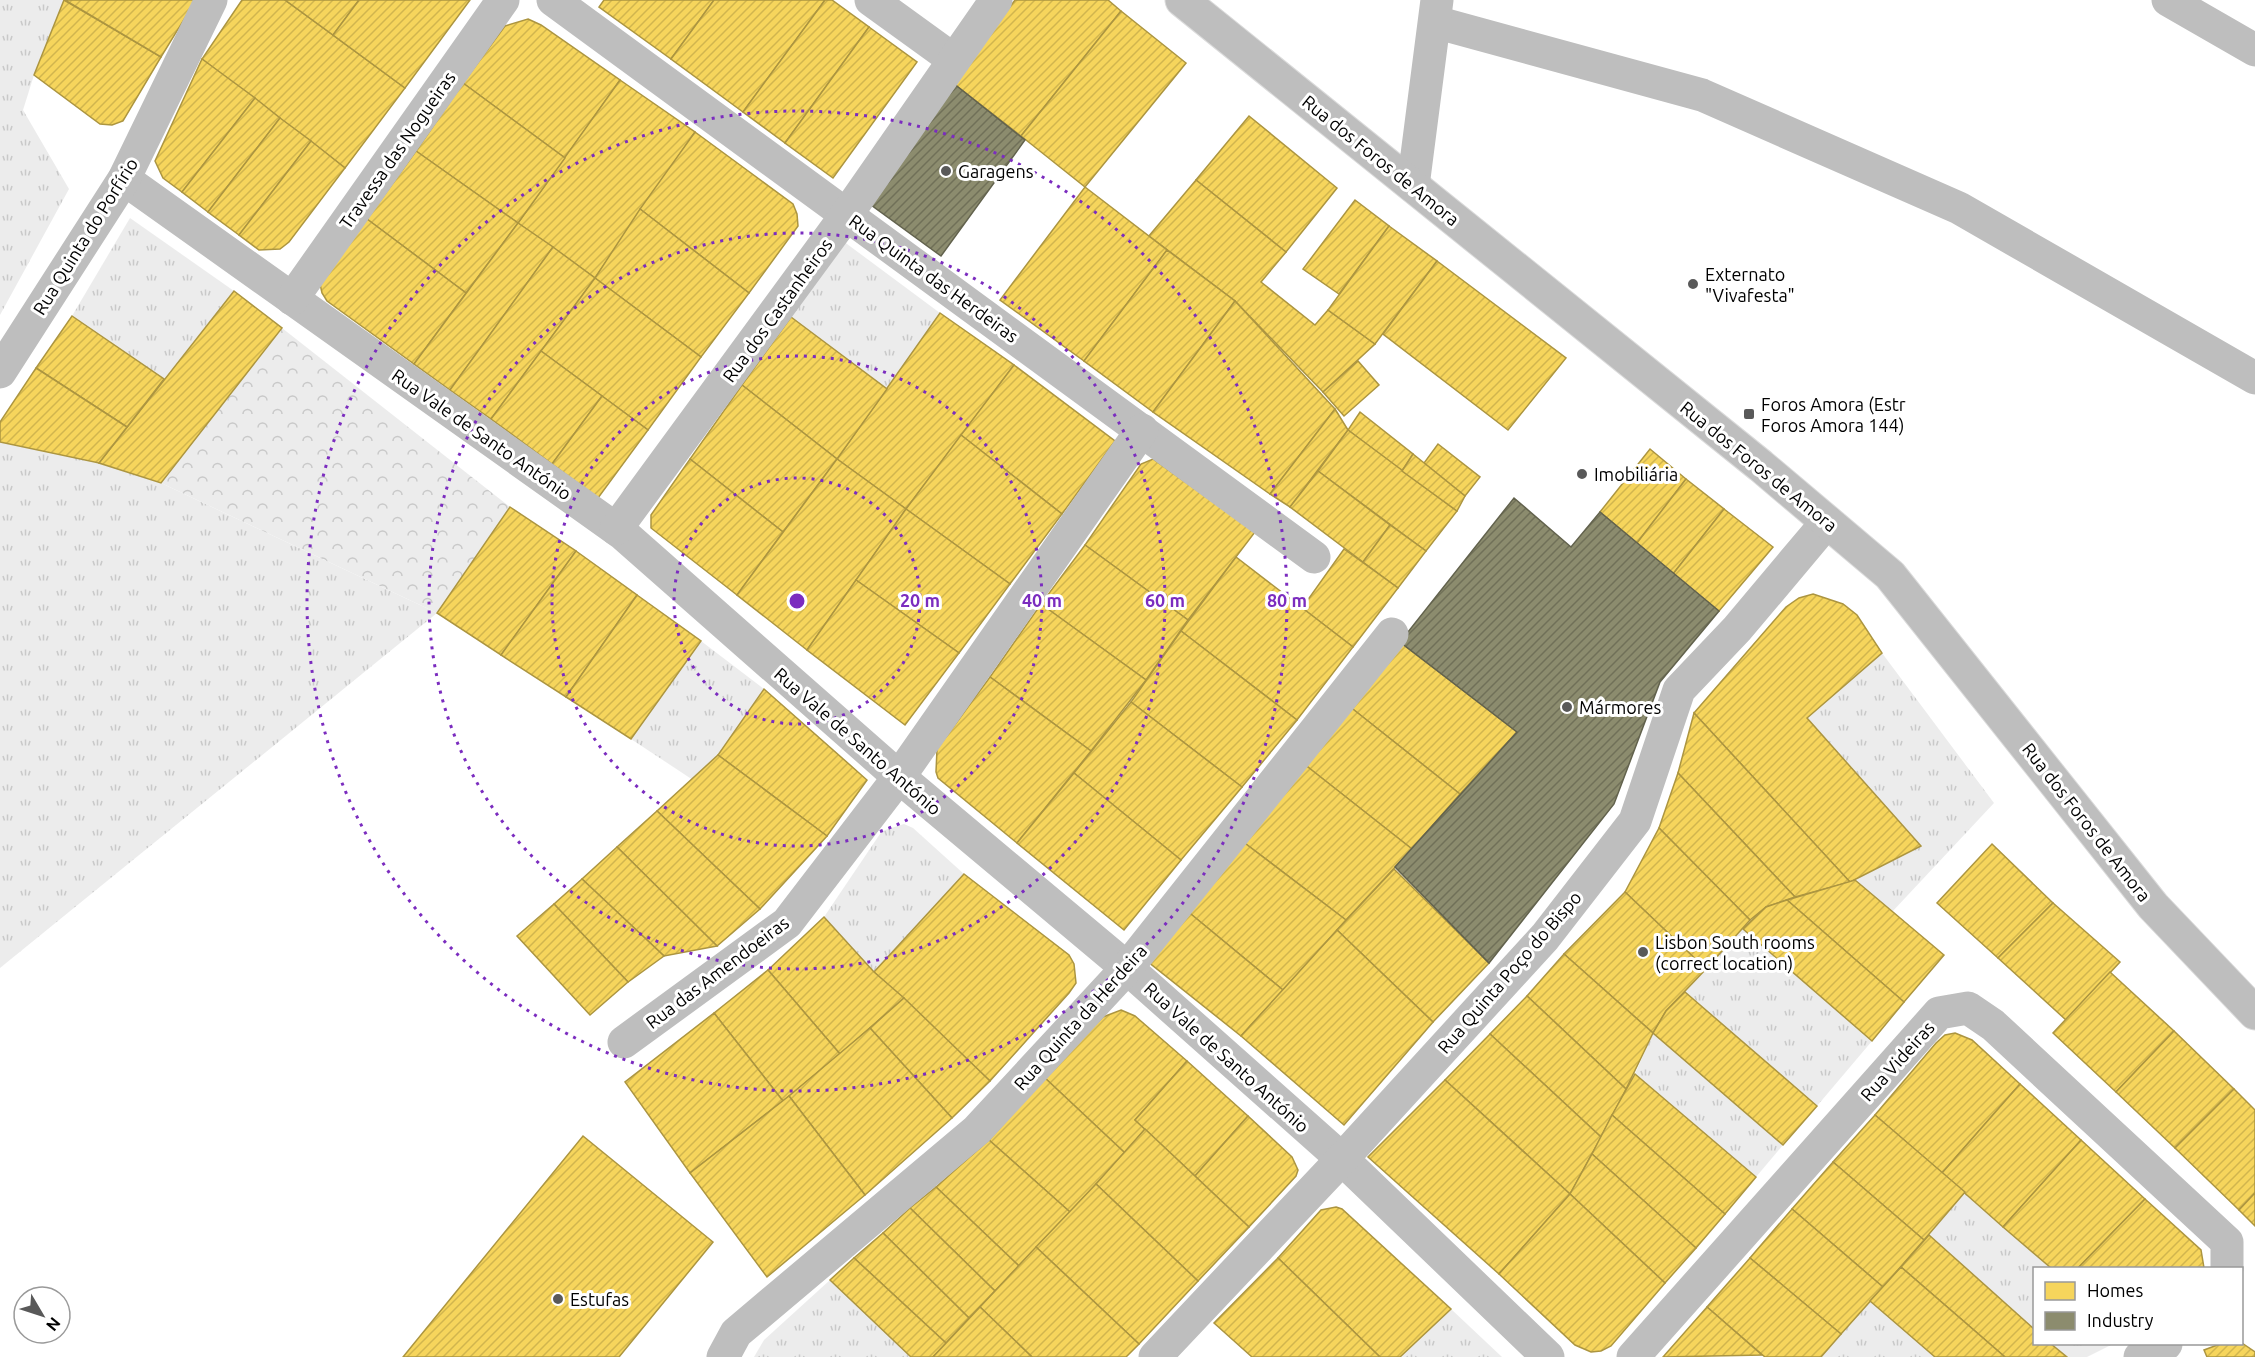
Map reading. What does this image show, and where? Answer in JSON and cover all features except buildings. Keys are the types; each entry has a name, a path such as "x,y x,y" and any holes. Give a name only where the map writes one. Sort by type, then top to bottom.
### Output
{"street":[{"name":"Rua Quinta do Porfírio","path":"0,372 124,179 211,0"},
{"name":"Travessa das Nogueiras","path":"292,299 503,0"},
{"name":"Rua Quinta das Herdeiras","path":"553,0 1314,557"},
{"path":"871,0 954,60"},
{"name":"Rua dos Castanheiros","path":"616,529 847,214 996,0"},
{"name":"Rua dos Foros de Amora","path":"1182,0 1890,575 2153,906 2255,1013"},
{"path":"2168,0 2255,50"},
{"path":"1413,186 1436,11 1702,95 1959,208 2255,378"},
{"name":"Rua Vale de Santo António","path":"124,179 616,529 899,777 1127,968 1342,1159 1548,1357"},
{"name":"Rua das Amendoeiras","path":"624,1042 787,923 899,777 1142,430"},
{"name":"Rua Quinta Poço do Bispo","path":"1155,1357 1342,1159 1545,937 1635,821 1679,690 1737,628 1827,522"},
{"name":"Rua Quinta da Herdeira","path":"723,1357 736,1333 977,1130 1127,968 1392,634"},
{"name":"Rua Videiras","path":"1633,1357 1939,1013 1968,1008 1993,1025 2227,1242 2226,1267"},
{"path":"2140,1357 2164,1345"}],"green space":[{"path":"0,0 64,0 34,75 23,110 69,189 0,315"},
{"path":"130,218 234,291 164,379 72,316"},
{"path":"843,241 940,313 887,389 791,317"},
{"path":"282,328 510,507 437,613 161,483"},
{"path":"0,442 99,463 161,483 437,613 0,968"},
{"path":"701,641 764,689 718,755 693,780 631,739"},
{"path":"1882,653 1994,803 1892,912 1855,880 1920,846 1807,718"},
{"path":"904,824 913,828 964,874 874,972 824,917 882,831"},
{"path":"1743,929 1872,1041 1817,1106 1685,992"},
{"path":"1653,1033 1783,1145 1756,1177 1635,1074"},
{"path":"1965,1192 2049,1267 2033,1267 2033,1328 1929,1235"},
{"path":"830,1280 911,1357 754,1357 764,1340"},
{"path":"1870,1301 1935,1357 1821,1357"},
{"path":"1451,1309 1502,1357 1400,1357"},
{"path":"2052,1345 2111,1345 2087,1357 2067,1357"}],"place":[{"name":"Garagens","path":"946,171"},
{"name":"Externato \"Vivafesta\"","path":"1693,284"},
{"name":"Foros Amora (Estr Foros Amora 144)","path":"1749,414"},
{"name":"Imobiliária","path":"1582,474"},
{"name":"Mármores","path":"1567,707"},
{"name":"Lisbon South rooms (correct location)","path":"1643,952"},
{"name":"Estufas","path":"558,1299"}]}
